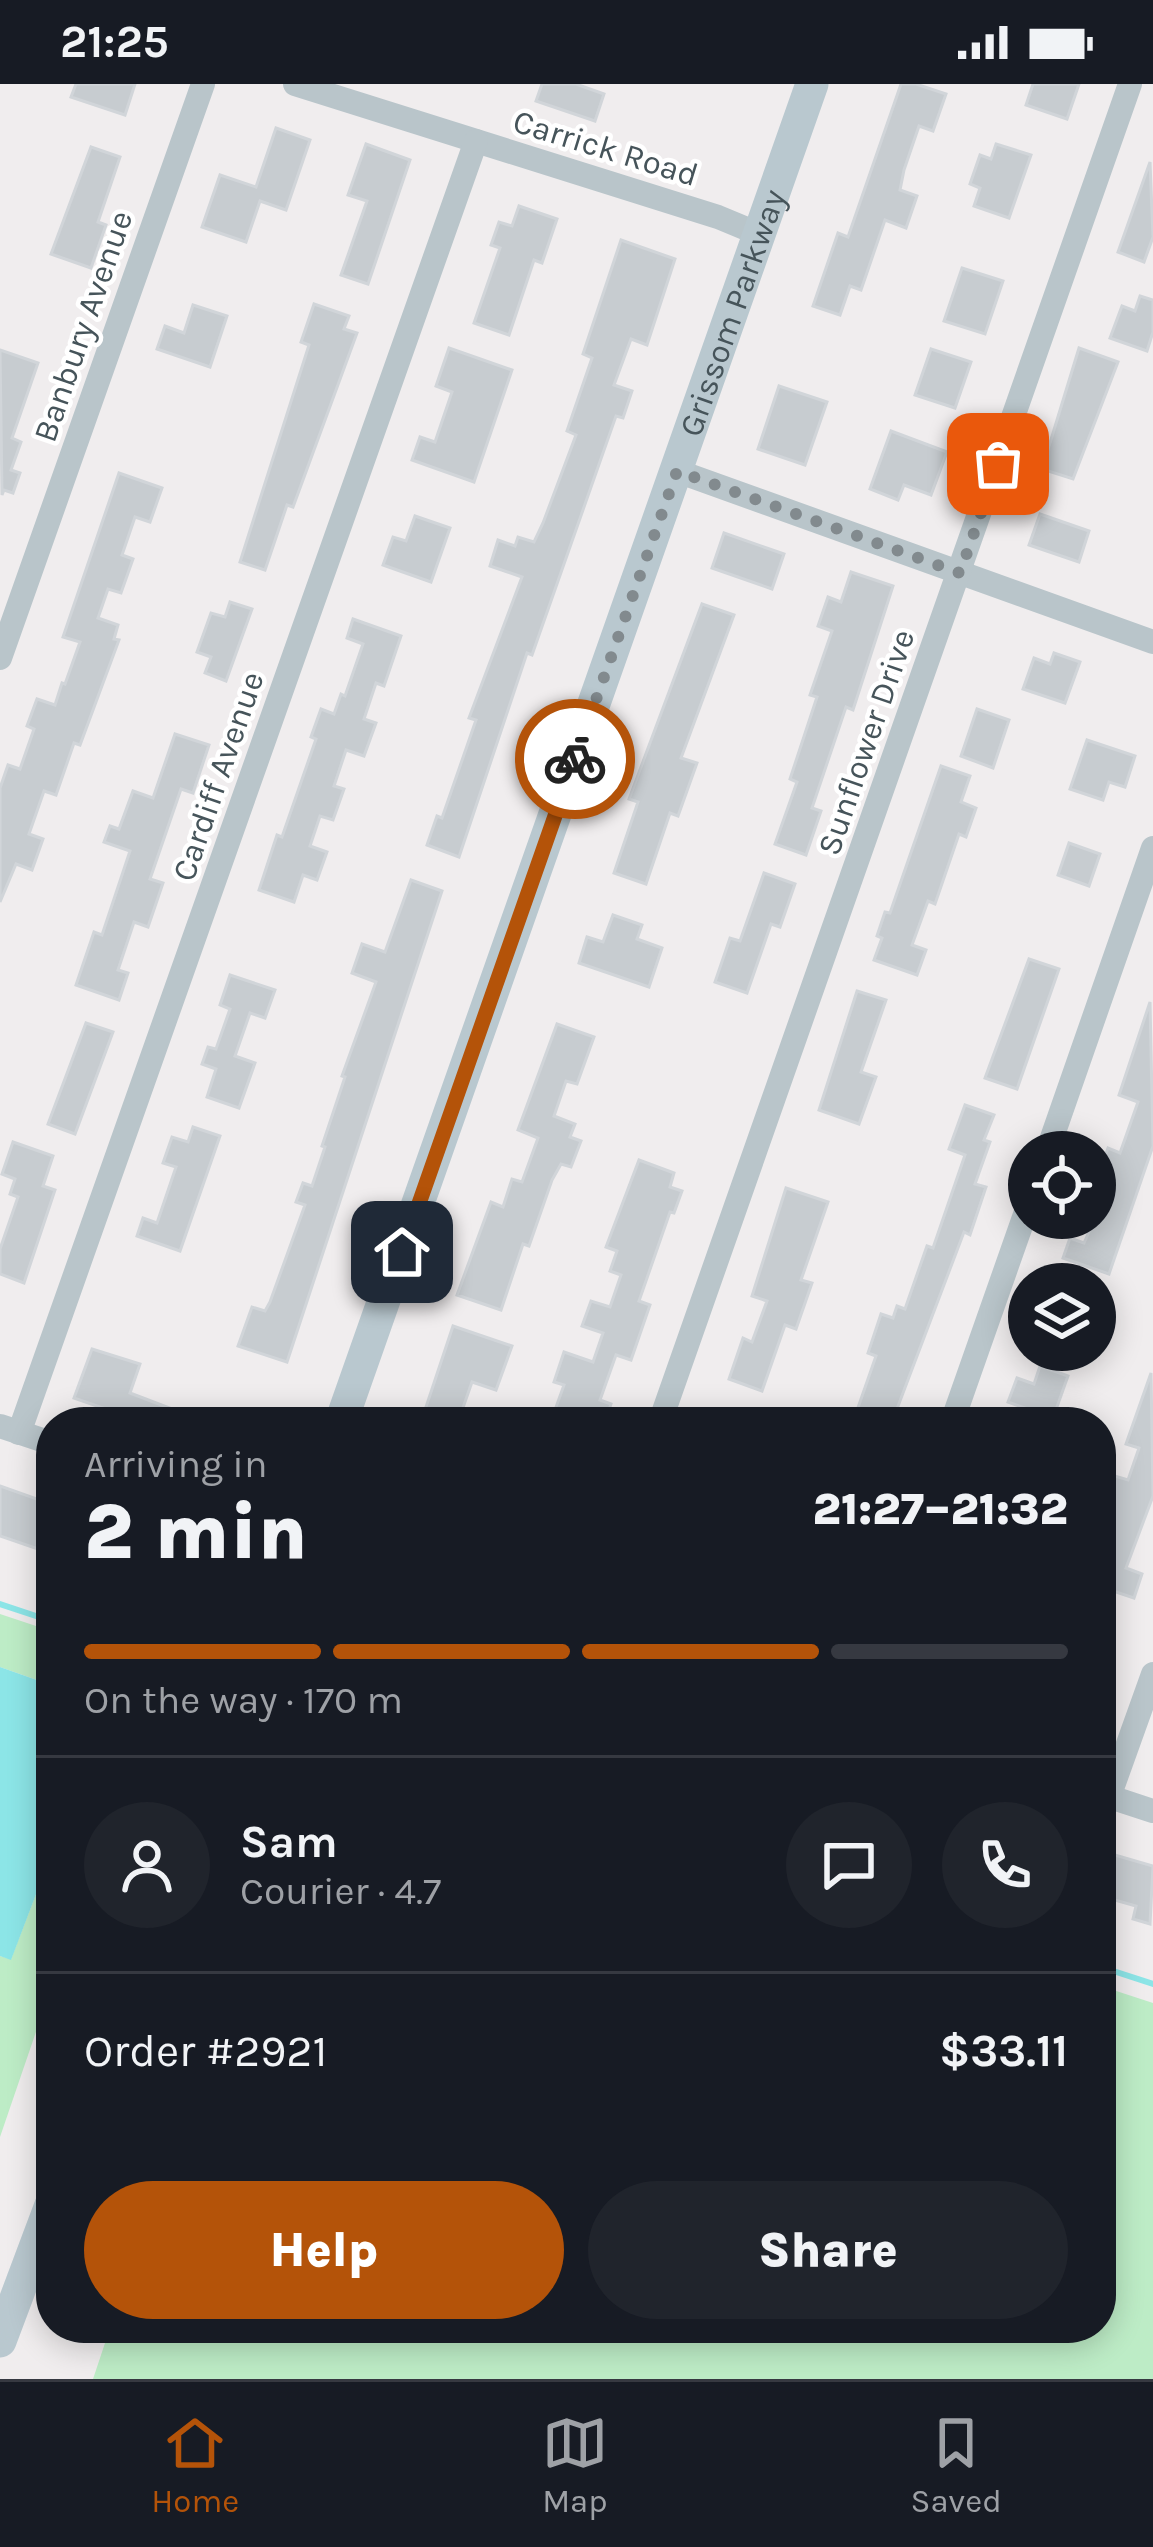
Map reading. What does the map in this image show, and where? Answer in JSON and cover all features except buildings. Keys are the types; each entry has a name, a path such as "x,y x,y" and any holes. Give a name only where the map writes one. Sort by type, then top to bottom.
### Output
{"main road":[{"name":"Grissom Parkway","path":"346,1407 812,84"},
{"path":"0,2341 36,2245"}],"street":[{"name":"Banbury Avenue","path":"0,658 202,84"},
{"name":"Carrick Road","path":"296,84 759,234"},
{"name":"Sunflower Drive","path":"665,1407 1130,84"},
{"name":"Cardiff Avenue","path":"10,1430 476,141"},
{"path":"677,471 1153,642"},
{"path":"1054,1131 1153,848"},
{"path":"957,1407 1016,1239"},
{"path":"1116,1768 1153,1674"},
{"path":"1116,1799 1153,1811"}],"green space":[{"path":"0,1614 36,1626 36,1680 0,1667"},
{"path":"36,1894 36,2032 0,2137 0,1956 11,1959"},
{"path":"1116,1991 1153,2003 1153,2379 93,2379 105,2343 1116,2343"}],"water":[{"path":"0,1667 36,1680 36,1894 11,1960 0,1956"}],"waterway":[{"path":"0,1604 36,1616"},
{"path":"1116,1972 1153,1984"}],"way so far":[{"path":"575,759 677,471 960,573 998,464"}],"route":[{"path":"402,1252 575,759"}]}
